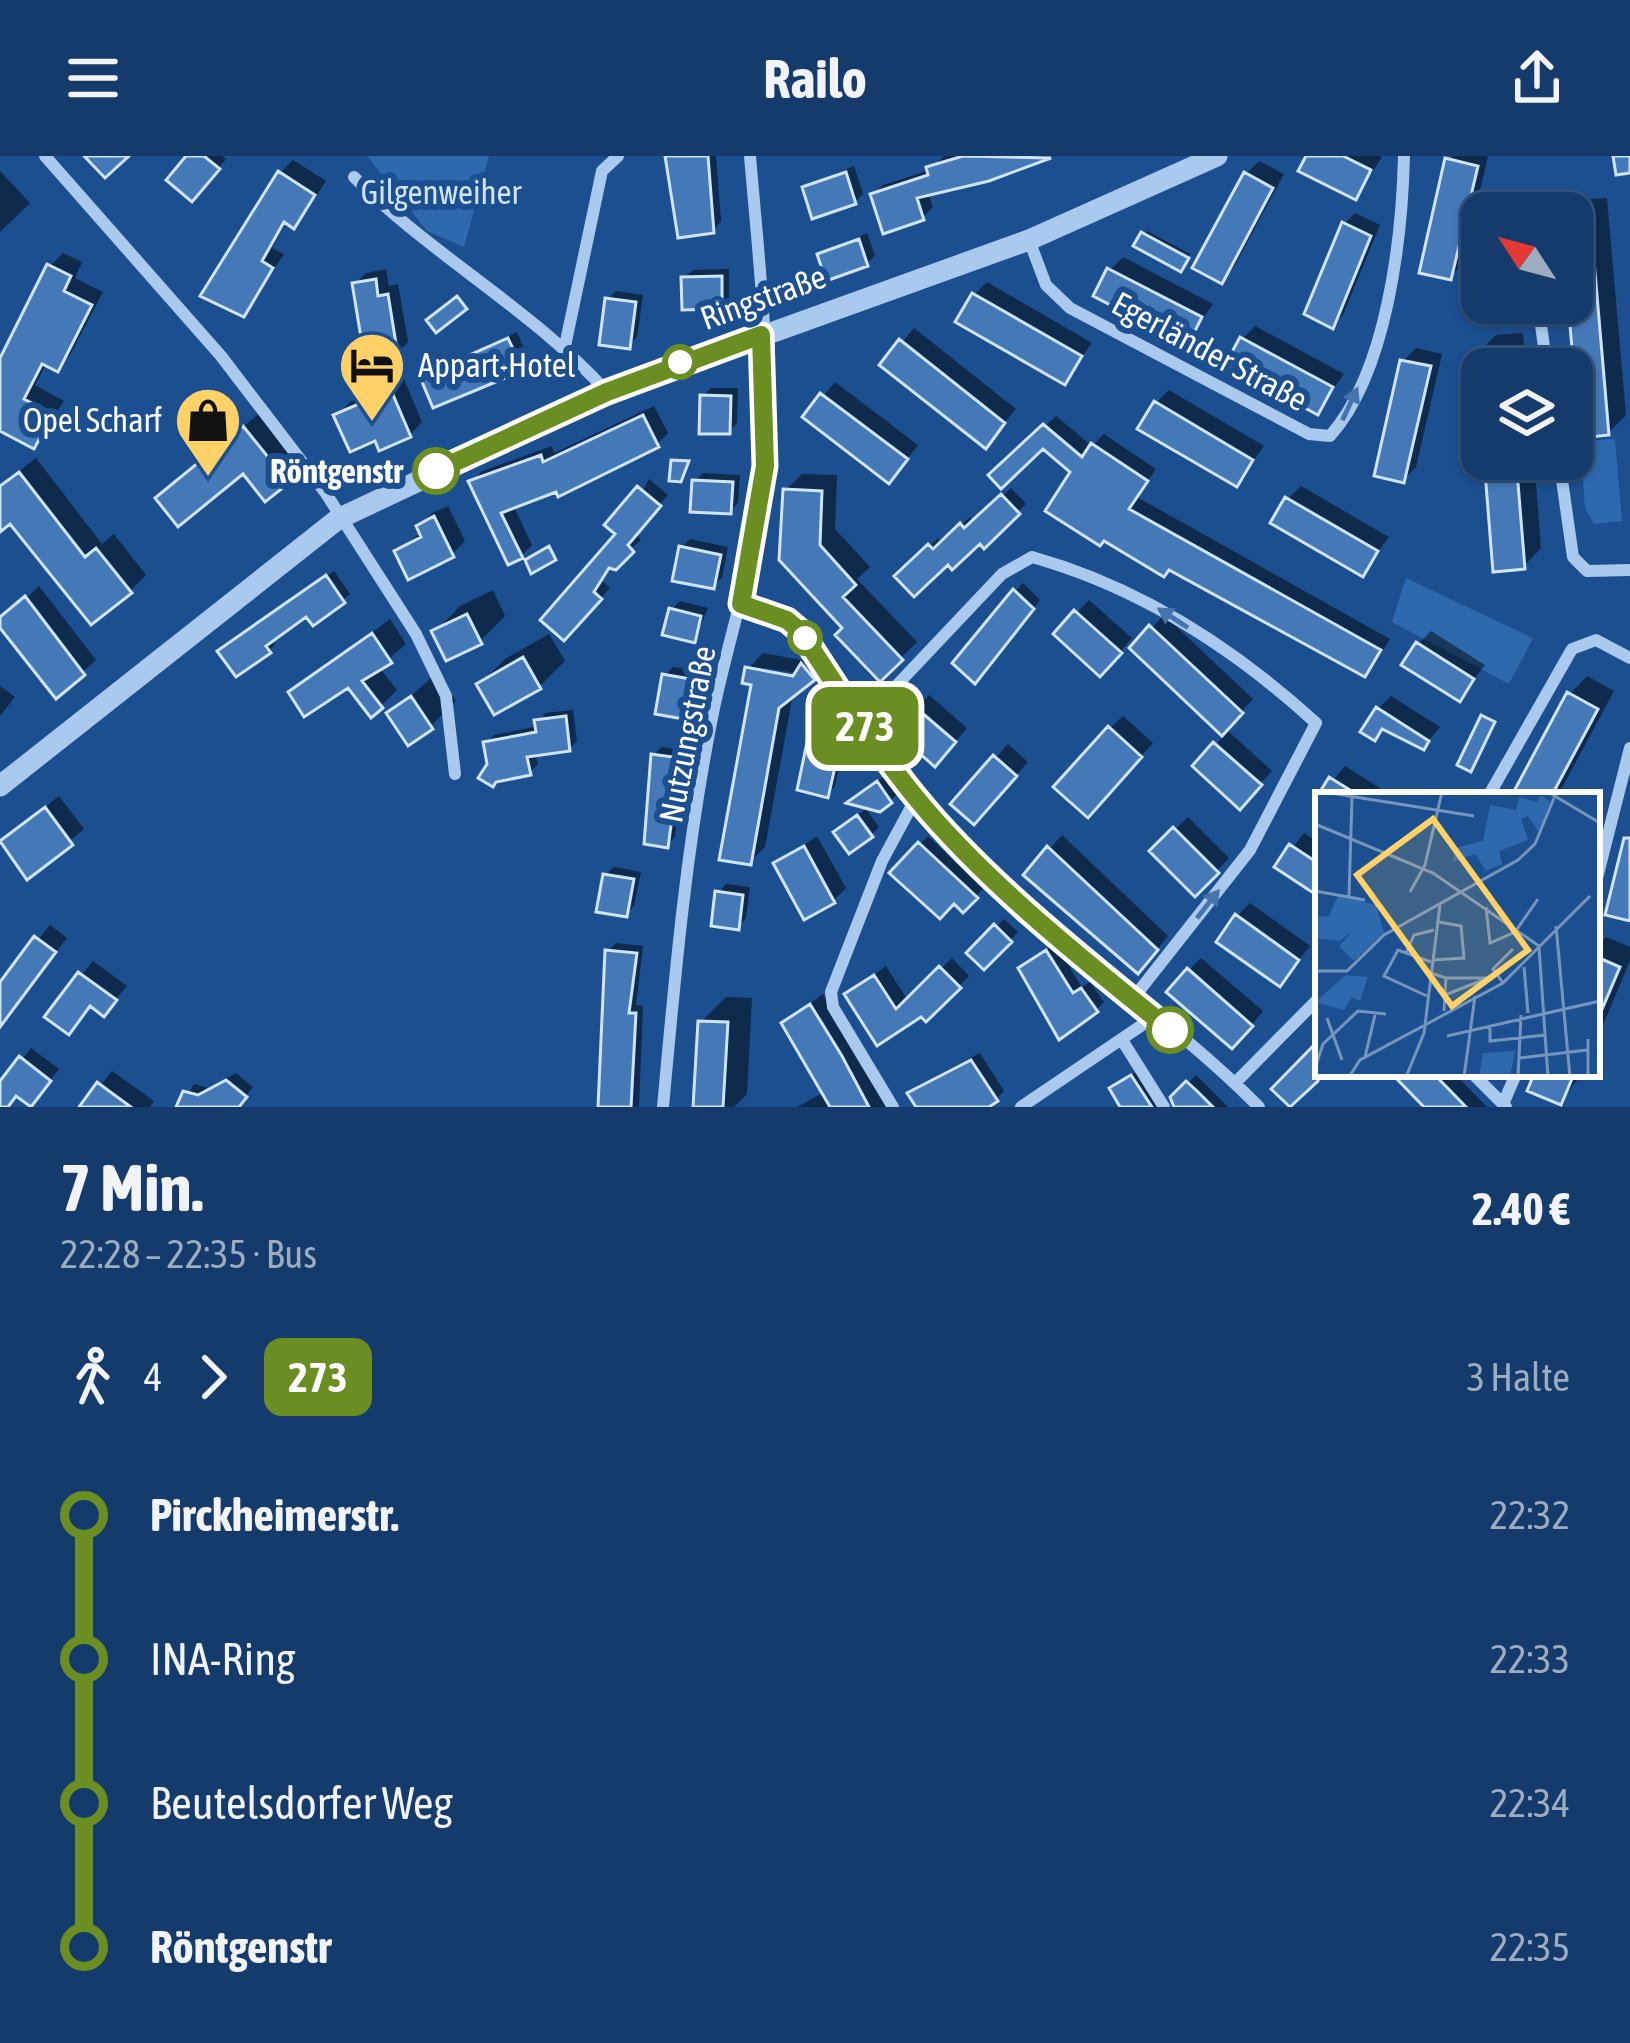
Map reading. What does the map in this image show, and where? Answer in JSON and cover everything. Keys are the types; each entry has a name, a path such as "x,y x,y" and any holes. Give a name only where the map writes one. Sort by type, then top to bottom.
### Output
{"street":[{"path":"45,156 221,356 325,492 338,519 416,634 446,696 454,774"},
{"path":"565,346 602,171 618,156"},
{"name":"Nutzungstraße","path":"663,1107 688,876 714,708 741,604 765,466 750,156"},
{"name":"Ringstraße","path":"0,786 338,519 607,392 1029,240 1217,156"},
{"name":"Egerländer Straße","path":"1029,240 1046,284 1070,308 1309,434 1330,436 1342,422 1376,339 1394,272 1405,156"},
{"path":"354,177 400,223 565,346 607,392"},
{"path":"1562,480 1574,556 1587,572 1630,570"},
{"path":"862,722 1002,574 1031,557 1126,589 1258,674 1316,723 1250,850 1136,997"},
{"path":"741,604 787,620 800,631 916,798 1019,904 1136,997 1258,1107"},
{"path":"1491,792 1572,649 1596,640 1621,649 1630,658"},
{"path":"1600,866 1630,748"},
{"path":"893,1107 833,1006 831,992 882,861 916,798"},
{"path":"1235,1083 1315,1002"},
{"path":"1021,1107 1154,1017"},
{"path":"1122,1040 1164,1107"},
{"path":"1476,1077 1505,1106 1515,1077"}],"green space":[{"name":"Gilgenweiher","path":"367,156 489,156 464,247 427,231"},
{"path":"1615,439 1622,521 1594,524 1585,508 1583,480 1593,480 1593,440"},
{"path":"1406,578 1533,638 1509,684 1392,622"}],"building":[{"path":"84,156 129,156 105,178"},
{"path":"186,156 204,156 220,169 192,202 166,180"},
{"path":"665,156 708,156 714,233 678,238"},
{"path":"963,156 1051,158 989,181 917,198 924,220 883,234 870,194 928,175 926,167"},
{"path":"1306,156 1343,156 1371,170 1356,200 1298,171"},
{"path":"1613,156 1630,156 1630,173 1616,175"},
{"path":"1445,158 1478,166 1472,192 1461,192 1461,238 1451,280 1419,273"},
{"path":"278,171 315,195 294,229 284,222 262,261 273,268 244,317 200,296"},
{"path":"846,172 856,204 812,219 802,187"},
{"path":"1244,172 1273,188 1222,284 1192,268"},
{"path":"1342,222 1371,236 1333,329 1304,314"},
{"path":"1141,232 1189,258 1181,272 1133,246"},
{"path":"859,239 868,266 826,281 817,254"},
{"path":"1593,249 1609,435 1593,437 1593,348 1572,348 1570,324 1593,324"},
{"path":"47,264 71,276 64,291 92,305 58,372 42,364 24,399 53,414 34,449 0,431 0,358"},
{"path":"1107,268 1202,317 1188,345 1093,296"},
{"path":"722,276 722,309 682,310 681,277"},
{"path":"376,279 378,296 388,294 398,356 365,362 352,283"},
{"path":"972,293 1082,356 1065,385 955,322"},
{"path":"457,296 467,309 436,333 426,320"},
{"path":"605,298 636,302 630,349 599,345"},
{"path":"1240,337 1333,387 1318,415 1225,365"},
{"path":"508,338 519,362 504,368 508,377 433,408 420,377"},
{"path":"899,339 1005,423 986,449 879,365"},
{"path":"1400,360 1431,366 1404,483 1374,476"},
{"name":"Appart-Hotel","path":"391,390 411,437 379,451 375,441 350,452 333,415"},
{"path":"820,393 908,459 889,484 802,417"},
{"path":"700,395 731,396 730,434 699,434"},
{"path":"1154,401 1253,460 1237,487 1137,429"},
{"path":"643,415 659,447 558,497 556,492 501,513 523,558 508,565 468,481 541,455 543,462"},
{"path":"1043,424 1082,457 1091,443 1148,481 1129,509 1381,650 1365,677 1169,570 1164,577 1104,541 1100,546 1045,511 1070,472 1043,449 1001,489 988,475"},
{"name":"Opel Scharf","path":"243,426 289,483 265,502 243,474 178,527 155,498"},
{"path":"671,460 689,461 681,482 669,481"},
{"path":"19,472 85,557 96,548 132,593 91,625 10,524 0,532 0,486"},
{"path":"692,480 733,482 731,514 690,512"},
{"path":"1486,480 1518,480 1525,569 1493,572"},
{"path":"637,486 661,506 628,545 634,552 616,570 609,568 594,592 602,599 564,641 540,620 615,534 604,525"},
{"path":"783,489 822,491 820,545 856,585 843,597 903,660 880,682 835,635 842,628 779,560"},
{"path":"1001,494 1020,514 984,549 980,544 952,570 948,565 914,597 894,576 928,544 933,549 960,523 964,528"},
{"path":"1285,497 1378,551 1363,577 1270,523"},
{"path":"434,516 454,557 408,580 394,551 421,537 416,526"},
{"path":"549,546 556,560 531,574 525,560"},
{"path":"679,546 721,555 714,589 672,581"},
{"path":"326,575 345,603 313,626 306,617 266,646 271,653 236,677 217,651"},
{"path":"1013,589 1034,609 975,684 952,663"},
{"path":"25,596 85,675 56,699 0,628 0,617"},
{"path":"669,608 701,616 695,643 662,635"},
{"path":"1074,610 1122,653 1100,677 1053,634"},
{"path":"467,614 482,644 446,661 431,631"},
{"path":"1149,625 1243,713 1222,736 1129,648"},
{"path":"372,633 392,663 362,681 383,708 371,718 348,688 304,717 288,692"},
{"path":"1416,642 1474,679 1460,702 1401,665"},
{"path":"523,657 541,689 494,715 476,684"},
{"path":"801,663 815,680 779,708 751,865 719,860 751,685 742,683 745,667 793,676"},
{"path":"662,674 696,680 689,720 655,714"},
{"path":"1567,692 1598,709 1554,792 1514,792"},
{"path":"411,696 433,729 408,746 386,713"},
{"path":"914,706 956,742 935,767 893,730"},
{"path":"1376,707 1429,741 1424,750 1382,729 1375,741 1360,732"},
{"path":"1481,715 1495,722 1471,772 1457,765"},
{"path":"566,716 570,751 527,757 531,775 496,782 493,787 478,778 487,764 483,742 536,732 534,720"},
{"path":"1108,726 1142,757 1088,818 1053,787"},
{"path":"810,728 842,736 828,798 797,790"},
{"path":"1213,742 1262,785 1240,810 1192,766"},
{"path":"651,754 680,758 668,848 644,844"},
{"path":"993,755 1017,776 974,825 950,804"},
{"path":"1329,777 1353,792 1320,792"},
{"path":"877,781 892,803 880,812 846,803"},
{"path":"45,807 73,845 27,880 0,841"},
{"path":"857,815 873,837 849,854 833,832"},
{"path":"1173,827 1219,873 1195,897 1149,851"},
{"path":"1624,838 1630,838 1630,921 1605,915"},
{"path":"918,842 978,898 963,913 954,904 940,919 889,873"},
{"path":"1289,844 1315,861 1315,894 1274,867"},
{"path":"804,846 835,903 804,920 773,863"},
{"path":"1047,846 1158,950 1138,974 1023,875"},
{"path":"603,874 634,879 627,917 596,912"},
{"path":"715,891 743,895 739,930 711,926"},
{"path":"1235,914 1299,960 1280,987 1216,942"},
{"path":"994,924 1012,942 984,970 966,953"},
{"path":"34,936 56,952 0,1027 0,982"},
{"path":"605,950 637,953 629,1013 636,1013 631,1107 598,1107"},
{"path":"1046,950 1073,993 1081,988 1098,1012 1059,1040 1018,968"},
{"path":"1600,958 1620,967 1600,1014"},
{"path":"939,966 961,988 926,1022 921,1017 877,1046 844,994 874,975 896,1009"},
{"path":"1187,968 1253,1026 1232,1049 1166,992"},
{"path":"78,972 117,1000 104,1017 90,1006 69,1035 44,1017"},
{"path":"810,1004 869,1107 830,1107 781,1023"},
{"path":"698,1021 728,1022 723,1107 693,1107"},
{"path":"1315,1044 1318,1081 1290,1107 1271,1089"},
{"path":"19,1056 51,1081 31,1107 16,1096 8,1107 0,1107 0,1081"},
{"path":"971,1060 998,1101 989,1107 916,1107 907,1093"},
{"path":"1131,1075 1152,1107 1120,1107 1109,1088"},
{"path":"1395,1077 1437,1077 1466,1107 1424,1107"},
{"path":"1533,1077 1573,1077 1561,1105 1527,1091"},
{"path":"226,1080 247,1097 239,1107 176,1107 183,1091 198,1095"},
{"path":"1186,1081 1213,1107 1174,1107 1170,1097"},
{"path":"97,1082 109,1091 131,1107 79,1107"}],"bus line":[{"name":"273","path":"436,471 607,392 761,335 765,466 741,604 787,620 800,631 916,798 960,847 1019,904 1170,1030"}],"place":[{"name":"Appart-Hotel","path":"372,424"},
{"name":"Röntgenstr","path":"436,471"},
{"name":"Opel Scharf","path":"208,479"}]}
